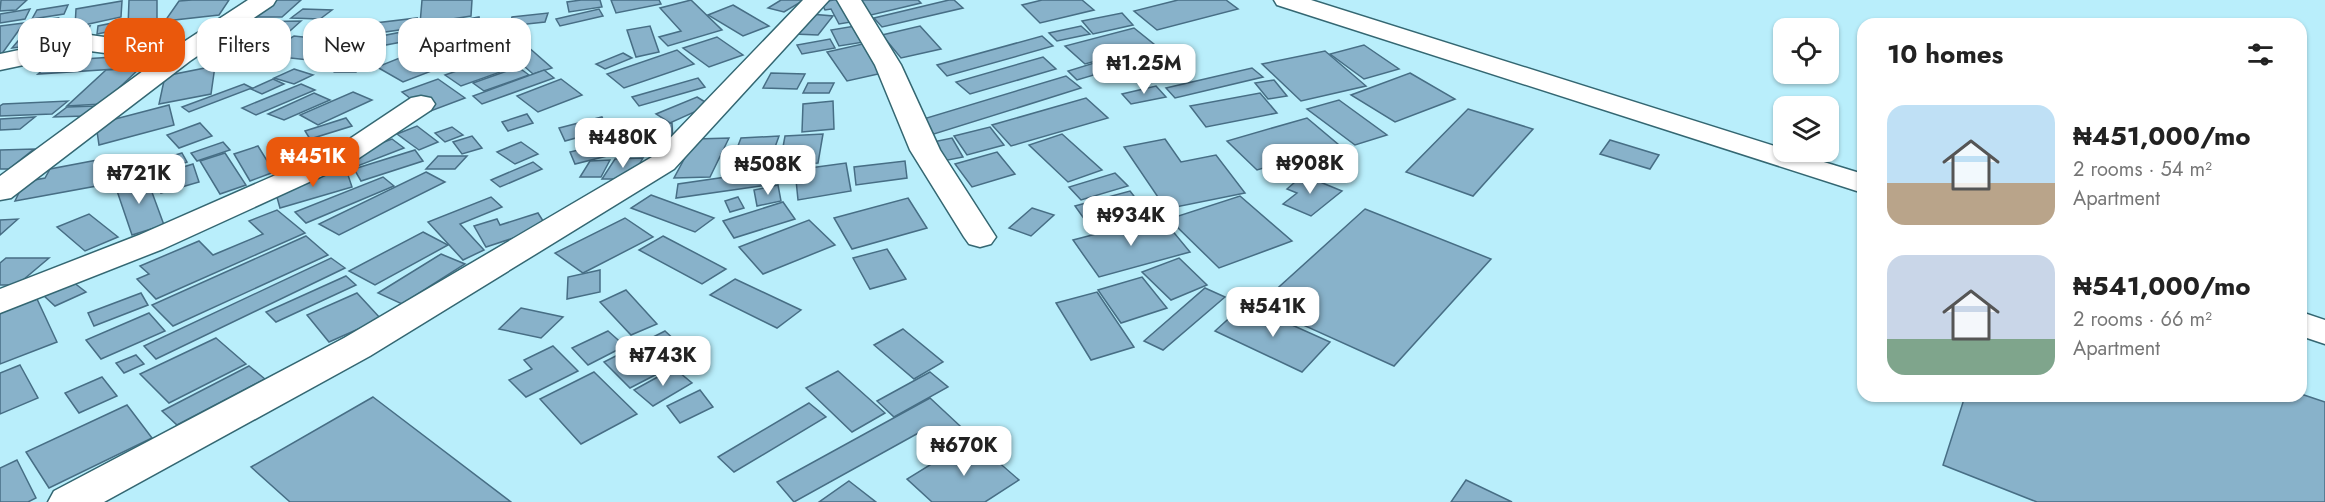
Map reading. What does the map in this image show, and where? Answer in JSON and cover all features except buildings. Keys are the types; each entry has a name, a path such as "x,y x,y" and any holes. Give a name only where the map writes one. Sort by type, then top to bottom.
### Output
{"street":[{"path":"185,51 264,0"},
{"path":"69,502 357,347 663,163 817,0"},
{"path":"849,0 888,65 925,150 980,237"},
{"path":"1286,0 1857,182"},
{"path":"0,62 90,43 104,45"},
{"path":"0,191 157,72"},
{"path":"0,302 151,242 343,156 421,104"},
{"path":"2307,326 2325,332"}]}
